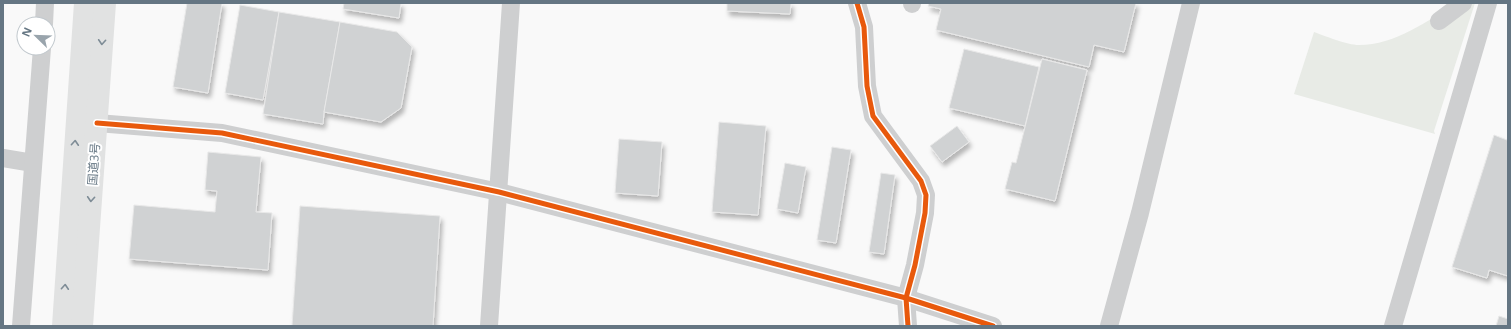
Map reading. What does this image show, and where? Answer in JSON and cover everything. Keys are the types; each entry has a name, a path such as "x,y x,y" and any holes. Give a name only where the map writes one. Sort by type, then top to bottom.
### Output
{"highway":[{"name":"国道3号","path":"63,326 85,3"},
{"name":"国道3号","path":"82,326 105,3"}],"street":[{"path":"44,16 45,3"},
{"path":"489,326 511,3"},
{"path":"857,3 864,27 868,86 873,116 921,181 926,195 925,213 915,265 906,298 908,326"},
{"path":"1109,326 1142,206 1191,3"},
{"path":"1439,21 1463,3"},
{"path":"1394,326 1485,4"},
{"path":"21,326 41,56"},
{"path":"96,123 222,132 499,192 906,298 994,326"},
{"path":"3,158 33,163"}],"shaded area":[{"path":"1457,3 1475,3 1434,131 1435,134 1294,94 1314,32 1348,44 1372,44 1385,41 1410,31"}],"building":[{"path":"187,3 222,3 208,93 173,87"},
{"path":"344,3 401,3 399,18 343,9"},
{"path":"727,3 791,3 790,14 727,11"},
{"path":"929,3 1136,3 1124,52 1094,45 1089,67 936,30 941,9 928,6"},
{"path":"240,5 279,12 263,100 225,93"},
{"path":"279,12 340,22 323,124 263,114"},
{"path":"340,22 397,32 412,47 401,108 381,122 324,112"},
{"path":"964,49 1039,67 1025,126 949,108"},
{"path":"1042,59 1087,70 1055,201 1005,189 1012,162 1016,163"},
{"path":"719,122 766,126 758,215 712,212"},
{"path":"957,126 969,142 942,162 930,146"},
{"path":"1494,135 1507,140 1508,136 1508,276 1489,270 1487,278 1452,267"},
{"path":"619,139 662,142 658,196 615,193"},
{"path":"832,147 851,150 836,243 817,240"},
{"path":"208,152 261,157 256,212 272,213 268,270 129,259 134,205 215,212 217,191 205,190"},
{"path":"785,163 806,167 798,213 777,209"},
{"path":"881,173 895,175 884,254 869,252"},
{"path":"300,206 440,216 433,326 292,326"},
{"path":"1499,316 1508,319 1508,326 1496,326"}],"cycle path":[{"path":"857,3 864,27 867,86 873,116 921,181 926,195 925,213 915,265 906,298 908,326"},
{"path":"97,123 222,133 499,192 906,298 993,326"}]}
